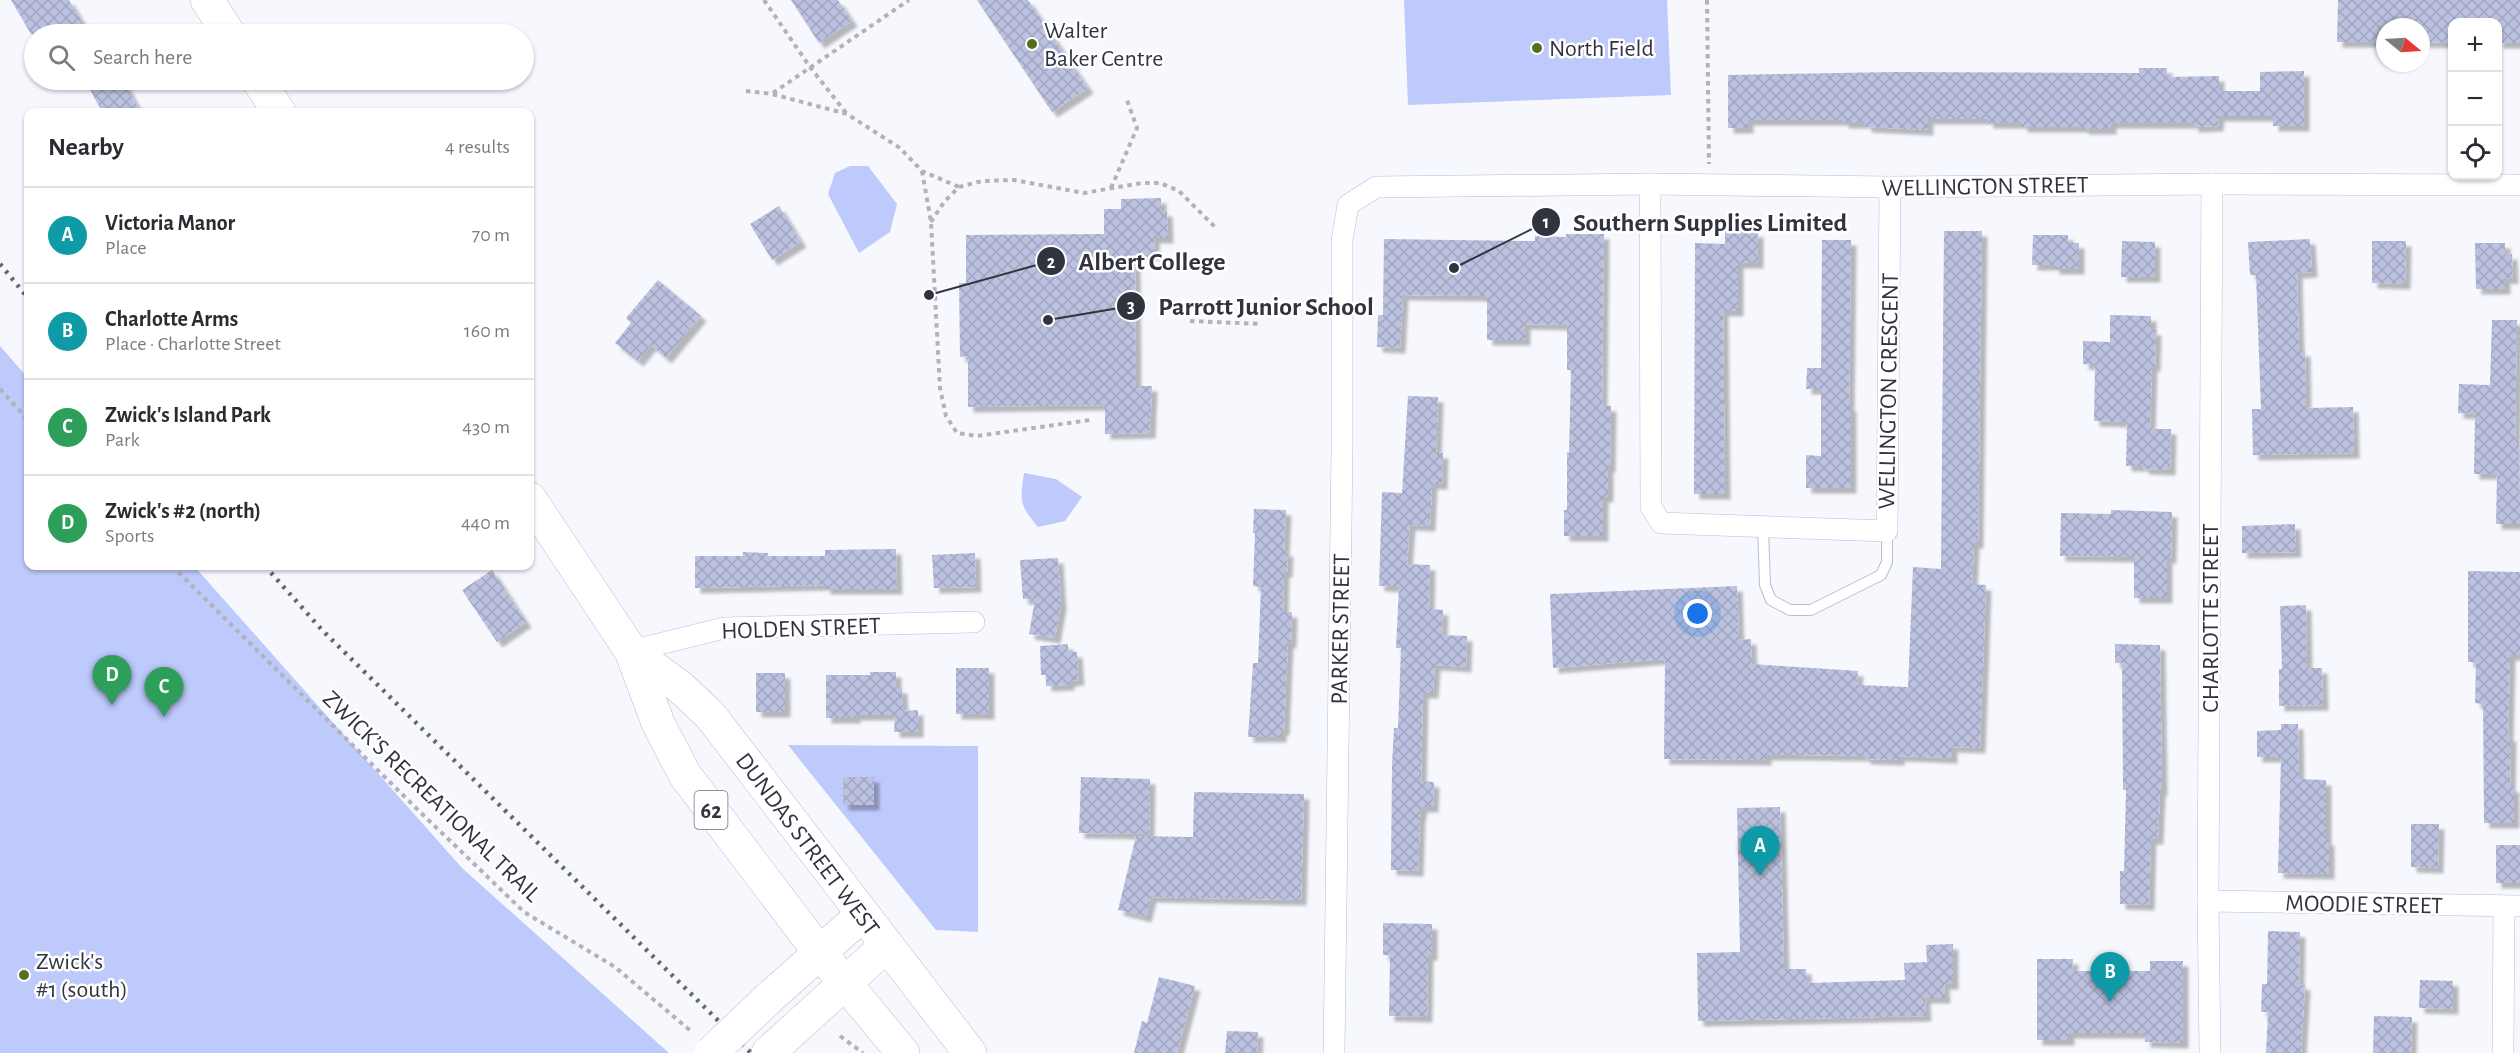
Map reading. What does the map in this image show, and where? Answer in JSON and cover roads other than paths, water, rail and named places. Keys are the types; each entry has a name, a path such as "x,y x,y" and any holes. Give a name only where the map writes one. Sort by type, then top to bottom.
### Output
{"main road":[{"path":"207,0 223,24"},
{"path":"265,90 276,108"},
{"name":"DUNDAS STREET WEST","path":"534,505 631,651 658,723 685,775 820,953 903,1053"},
{"name":"DUNDAS STREET WEST","path":"631,651 680,687 710,715 970,1053"},
{"path":"705,1046 769,998 862,915"},
{"path":"768,1053 886,946"}],"street":[{"name":"WELLINGTON STREET","path":"1348,205 1376,187 1650,184 1890,187 2212,184 2520,185"},
{"name":"WELLINGTON CRESCENT","path":"1650,184 1651,507 1661,523 1887,531 1890,187"},
{"name":"CHARLOTTE STREET","path":"2210,1053 2208,901 2212,184"},
{"name":"PARKER STREET","path":"1334,1053 1342,449 1342,241 1348,205"},
{"name":"HOLDEN STREET","path":"631,651 724,628 974,622"},
{"name":"MOODIE STREET","path":"2208,901 2512,906"},
{"path":"2503,1053 2512,906"}],"lane":[{"path":"1763,526 1765,585 1771,600 1790,610 1811,610 1881,575 1887,562 1887,531"}],"railway":[{"path":"0,264 24,293"},
{"path":"269,570 322,630 751,1053"}],"place":[{"name":"Walter Baker Centre","path":"1032,44"},
{"name":"North Field","path":"1537,48"},
{"name":"Southern Supplies Limited","path":"1454,268"},
{"name":"Albert College","path":"929,295"},
{"name":"Parrott Junior School","path":"1048,320"},
{"name":"Zwick's #2 (north)","path":"112,705"},
{"name":"Zwick's Island Park","path":"164,717"},
{"name":"Victoria Manor","path":"1760,876"},
{"name":"Zwick's #1 (south)","path":"24,975"},
{"name":"Charlotte Arms","path":"2110,1002"}]}
